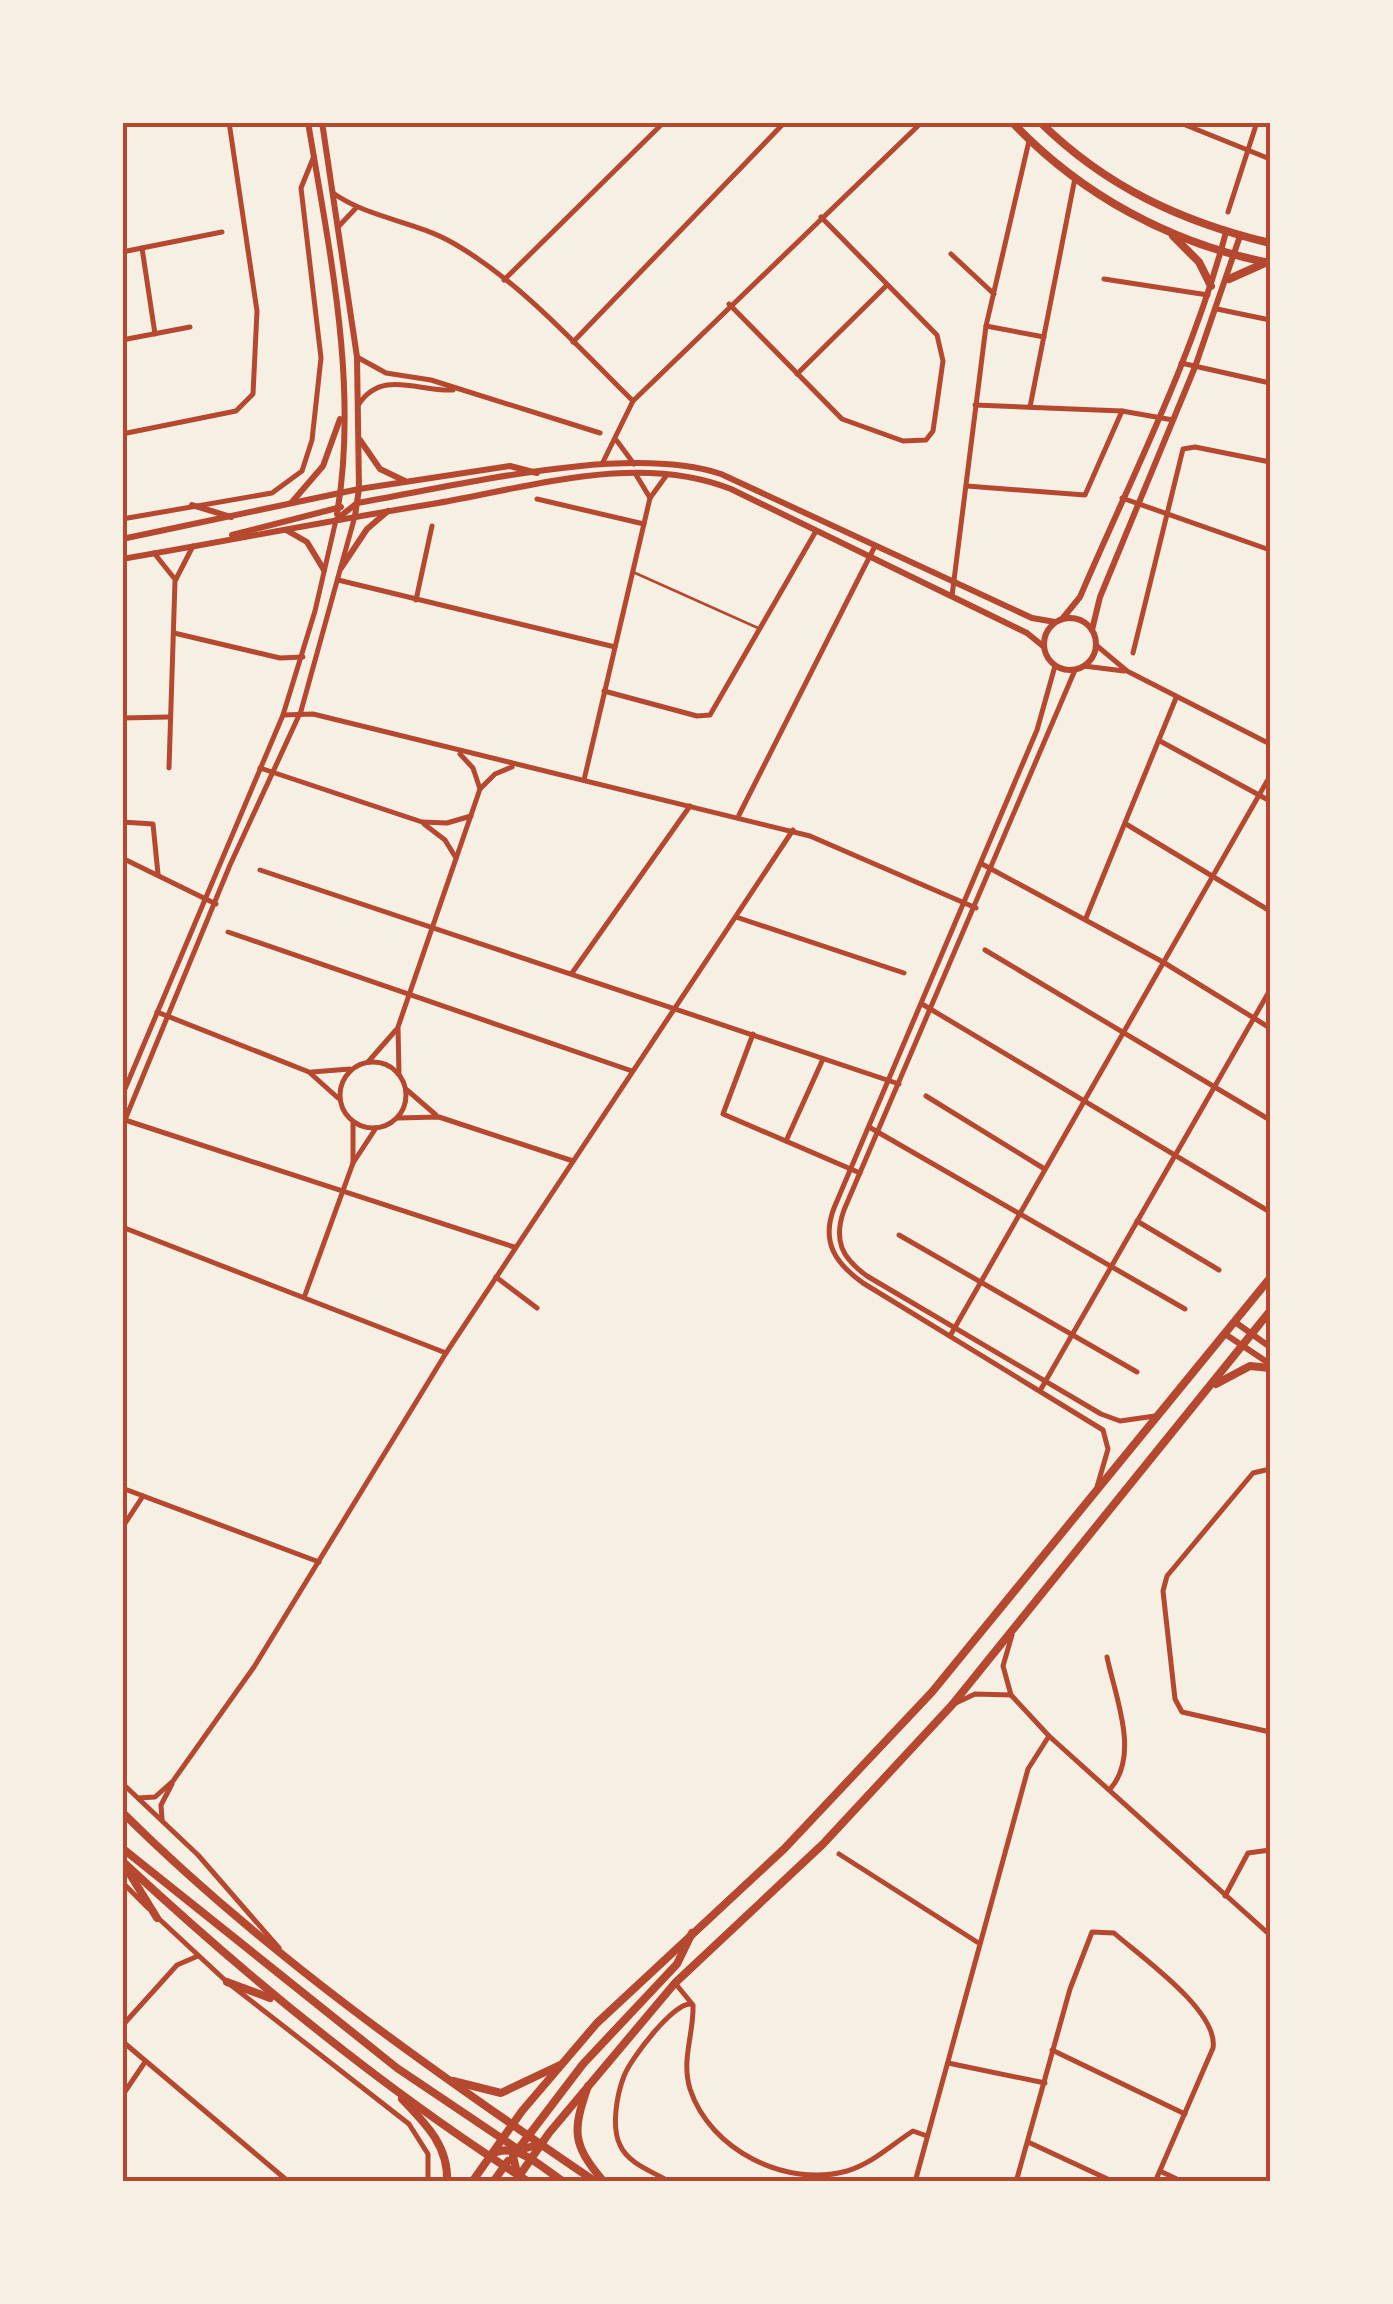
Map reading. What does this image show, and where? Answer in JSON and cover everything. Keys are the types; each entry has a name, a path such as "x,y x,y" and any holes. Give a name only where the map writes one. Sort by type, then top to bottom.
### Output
{"main road":[{"path":"1012,122 1075,178 1170,233 1221,252 1268,263"},
{"path":"1040,122 1116,185 1180,217 1270,243"},
{"path":"1170,233 1200,262 1209,291"},
{"path":"1229,279 1268,263"},
{"path":"472,2182 512,2124 560,2066 644,1976 795,1838 932,1692 1270,1278"},
{"path":"517,2178 540,2144 675,1983 823,1844 952,1705 1270,1311"},
{"path":"1205,1393 1234,1372 1250,1366 1270,1366"},
{"path":"122,1813 281,1950 438,2074 596,2182"},
{"path":"122,1848 311,2002 500,2141 564,2182"},
{"path":"122,1862 158,1918"},
{"path":"122,1862 278,2001 517,2178 529,2182"},
{"path":"492,2182 583,2064 677,1964 692,1933"},
{"path":"227,1982 278,2001"},
{"path":"438,2074 501,2093 560,2066"},
{"path":"388,2084 438,2142 447,2182"},
{"path":"588,2086 576,2135 582,2154 604,2182"},
{"path":"512,2124 518,2133 512,2165 517,2178"},
{"path":"490,2155 503,2148 528,2151 540,2144"}],"street":[{"path":"122,434 236,411 252,394 257,312 229,122"},
{"path":"122,1096 283,715 303,656 336,520 343,409 336,306 308,122"},
{"path":"322,122 357,356 358,503 301,711 123,1122 515,1247"},
{"path":"504,280 664,122"},
{"path":"573,342 785,122"},
{"path":"599,467 634,401 729,304 922,122"},
{"path":"1178,122 1247,153 1270,159"},
{"path":"1228,212 1257,122"},
{"path":"952,596 986,326 1029,141"},
{"path":"122,519 272,493 302,471 310,451 321,358 301,188 314,156"},
{"path":"1030,407 1075,178"},
{"path":"332,193 356,208 435,234 504,280 634,401"},
{"path":"338,227 356,208"},
{"path":"729,304 842,419 903,441 926,440 932,431 942,347 937,335 821,217"},
{"path":"122,252 222,232"},
{"path":"1043,646 1058,621 1080,597 1209,291 1226,232"},
{"path":"1240,236 1229,279 1100,596 1092,630 1096,645 1127,671 1270,744"},
{"path":"142,248 154,334"},
{"path":"951,254 994,294"},
{"path":"1104,279 1209,291"},
{"path":"797,374 886,286"},
{"path":"1218,308 1270,320"},
{"path":"986,326 1044,337"},
{"path":"122,340 190,327"},
{"path":"357,356 378,370 431,380 600,434"},
{"path":"1180,363 1270,382"},
{"path":"359,404 370,391 385,384 454,390"},
{"path":"975,405 1122,411 1173,420"},
{"path":"291,504 323,466 343,409"},
{"path":"967,486 1085,495 1122,411"},
{"path":"616,438 650,498"},
{"path":"359,439 380,468 408,482"},
{"path":"1133,653 1183,449 1194,446 1270,462"},
{"path":"122,559 672,462 706,469 1032,618 1076,618 1092,630"},
{"path":"122,539 359,489 510,466 538,474"},
{"path":"336,520 358,503 538,474 599,467 669,472 730,488 952,596 1043,646 1055,666 1044,712 830,1220 832,1254 863,1283 1102,1430 1108,1450 1096,1492"},
{"path":"584,780 650,498 669,472"},
{"path":"218,541 256,526 338,508 359,489"},
{"path":"1122,498 1270,550"},
{"path":"537,499 644,524"},
{"path":"192,505 232,517"},
{"path":"342,568 366,529 390,510"},
{"path":"416,600 432,526"},
{"path":"285,530 306,542 324,570"},
{"path":"604,692 697,716 710,715 816,530"},
{"path":"169,768 175,581 193,546"},
{"path":"738,815 875,546"},
{"path":"154,553 168,565 175,581"},
{"path":"338,580 615,647"},
{"path":"173,633 280,658 303,656"},
{"path":"1084,666 1096,645"},
{"path":"1055,666 1127,671"},
{"path":"1075,670 837,1235 844,1256 868,1276 1120,1422 1158,1416"},
{"path":"1086,918 1176,698"},
{"path":"283,715 301,711 515,766 792,830 976,908"},
{"path":"122,718 169,717"},
{"path":"1160,741 1270,800"},
{"path":"458,752 473,768 480,789"},
{"path":"438,1117 405,1088 399,1075 398,1027 480,789 495,774 515,766"},
{"path":"260,768 422,822 438,833 456,858"},
{"path":"950,1336 1270,776"},
{"path":"572,973 690,806"},
{"path":"422,822 447,823 471,816"},
{"path":"122,822 153,824 158,875"},
{"path":"1126,824 1270,910"},
{"path":"162,1820 162,1804 173,1781 254,1667 446,1354 792,830"},
{"path":"122,858 216,904"},
{"path":"982,863 1163,962 1270,1028"},
{"path":"260,870 899,1084"},
{"path":"736,917 904,973"},
{"path":"228,932 633,1071"},
{"path":"986,950 1270,1120"},
{"path":"1041,1389 1270,990"},
{"path":"922,1004 1270,1212"},
{"path":"157,1012 309,1072 332,1074 368,1062 398,1027"},
{"path":"753,1034 723,1114 860,1174"},
{"path":"786,1142 823,1059"},
{"path":"368,1062 384,1064 399,1075"},
{"path":"340,1100 341,1084 354,1068"},
{"path":"309,1072 340,1100 353,1122 353,1163"},
{"path":"397,1118 405,1102 405,1088"},
{"path":"926,1096 1043,1168"},
{"path":"304,1296 353,1163 376,1128 397,1118 438,1117 572,1161"},
{"path":"353,1122 376,1128"},
{"path":"869,1126 1185,1310"},
{"path":"1137,1220 1219,1270"},
{"path":"122,1227 446,1354"},
{"path":"898,1235 1137,1372"},
{"path":"496,1277 537,1308"},
{"path":"1235,1322 1270,1347"},
{"path":"1224,1334 1270,1366"},
{"path":"1270,1469 1253,1473 1167,1576 1163,1591 1175,1699 1182,1712 1270,1732"},
{"path":"122,1488 319,1562"},
{"path":"122,1528 143,1496"},
{"path":"1014,1630 1003,1666 1011,1694 1050,1736 1270,1935"},
{"path":"1107,1658 1126,1751 1122,1771 1111,1788"},
{"path":"952,1705 975,1694 1011,1694"},
{"path":"915,2182 977,1942 1030,1762 1050,1736"},
{"path":"138,1798 156,1797 173,1781"},
{"path":"122,1783 162,1820 281,1950"},
{"path":"1226,1896 1248,1853 1270,1850"},
{"path":"839,1854 977,1942"},
{"path":"122,1882 227,1982 409,2124 424,2142 428,2182"},
{"path":"1016,2182 1052,2050 1092,1932 1107,1930 1194,2004 1214,2032 1213,2048 1155,2182"},
{"path":"178,1965 183,1942"},
{"path":"122,2026 178,1965 198,1956"},
{"path":"675,1983 693,2005 686,2070 696,2103 719,2134 755,2161 800,2173 845,2172 886,2152 909,2132 920,2130 927,2136"},
{"path":"670,2182 622,2151 616,2132 620,2096 626,2070 642,2049 676,2008 693,2005"},
{"path":"122,2041 289,2182"},
{"path":"1052,2050 1185,2114"},
{"path":"122,2096 146,2062"},
{"path":"948,2062 1045,2084"},
{"path":"1028,2142 1114,2182"},
{"path":"1160,2170 1184,2182"},
{"path":"1266,2182 1270,2173"}],"lane":[{"path":"632,572 760,628"}]}
